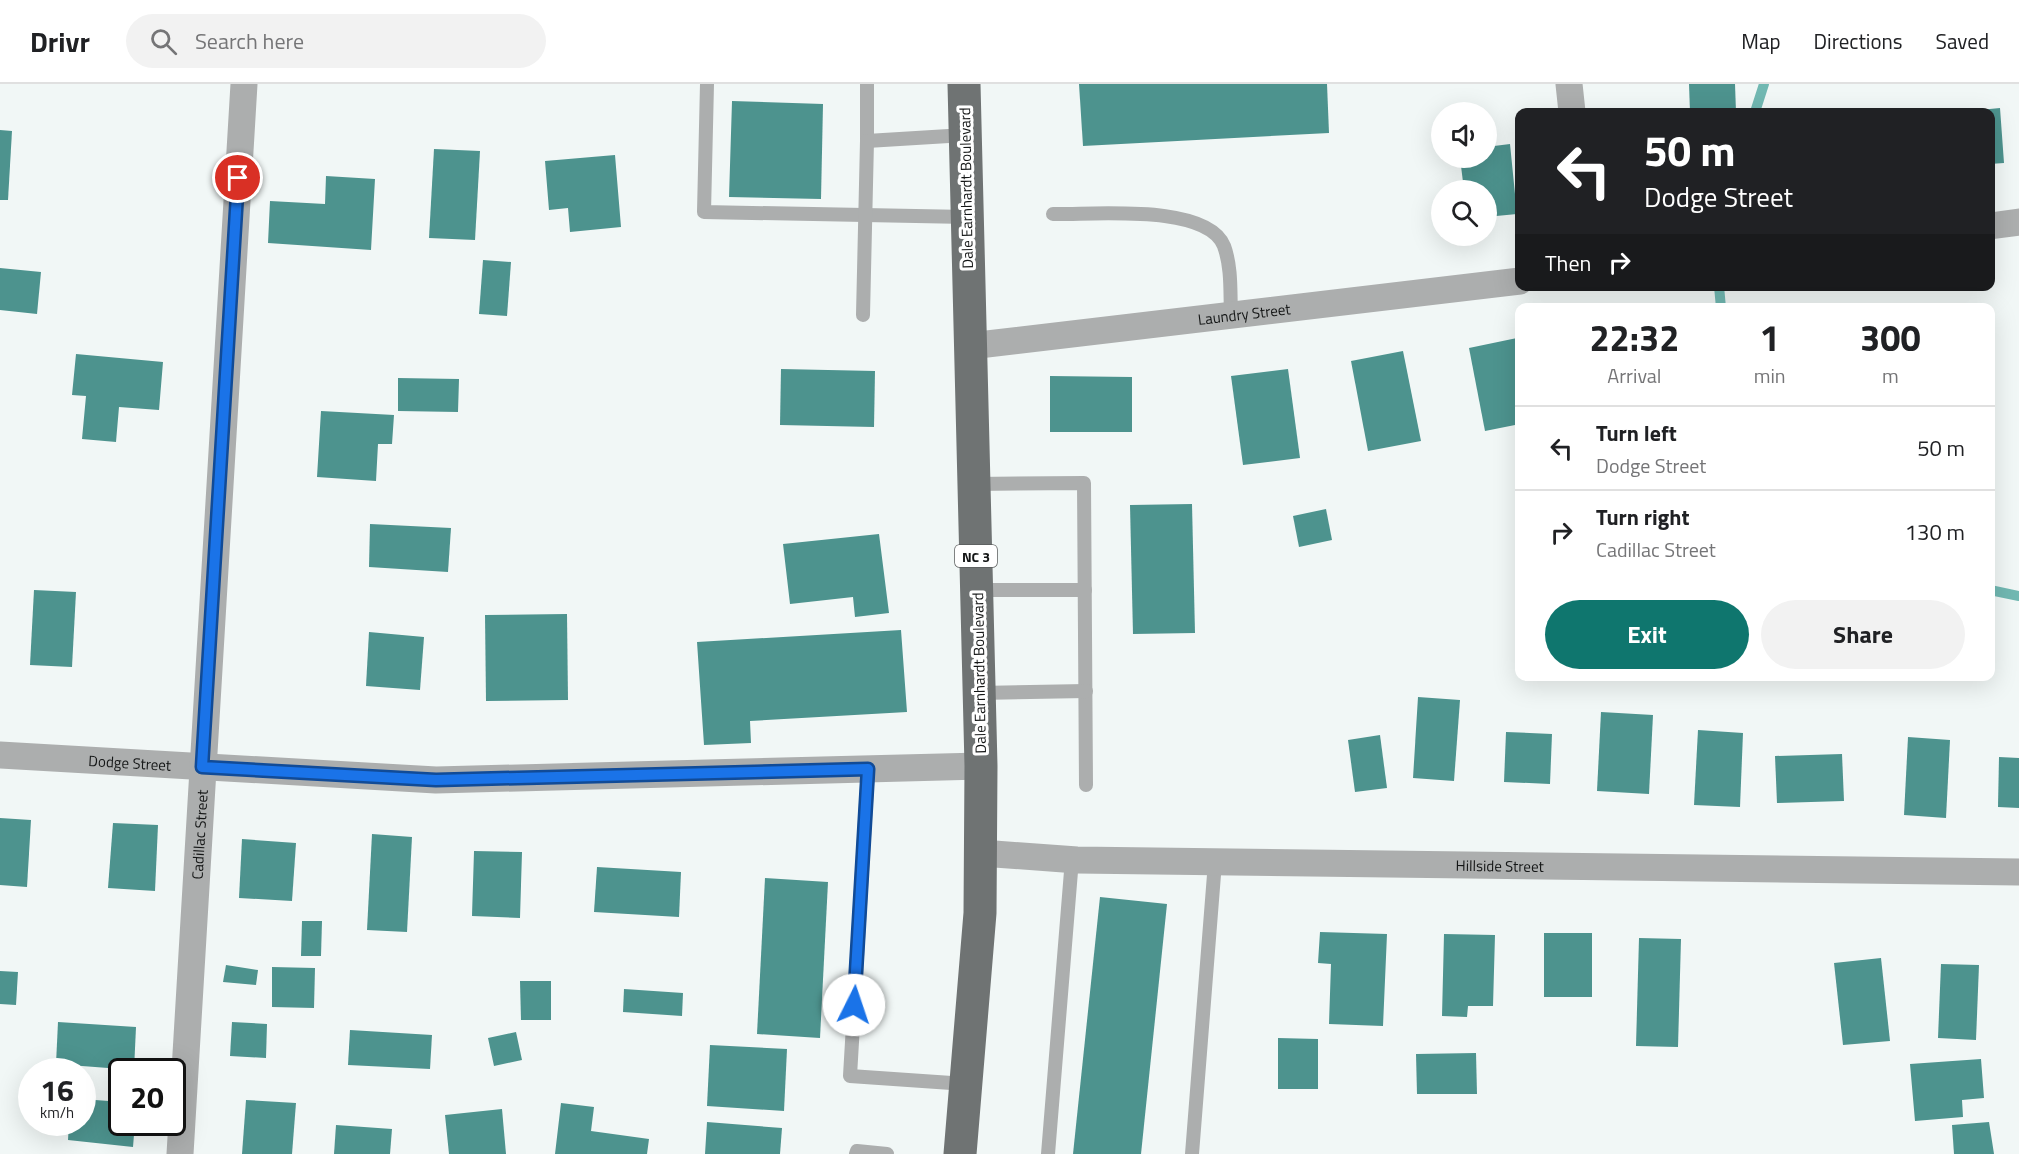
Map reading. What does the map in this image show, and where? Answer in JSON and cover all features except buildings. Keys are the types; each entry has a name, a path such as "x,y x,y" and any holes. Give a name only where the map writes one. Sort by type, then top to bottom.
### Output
{"main road":[{"name":"Dale Earnhardt Boulevard","path":"960,1154 980,913 981,853 981,766 964,84"}],"street":[{"name":"Cadillac Street","path":"180,1154 244,84"},
{"path":"1569,84 1572,108"},
{"path":"1995,225 2019,222"},
{"name":"Laundry Street","path":"970,346 1515,282"},
{"name":"Dodge Street","path":"0,755 436,780 981,766"},
{"name":"Hillside Street","path":"981,853 1072,860 2019,878"}],"lane":[{"path":"708,84 704,212 967,217"},
{"path":"863,315 867,84"},
{"path":"867,141 965,135"},
{"path":"1053,214 1178,217 1196,222 1211,230 1223,244 1230,272 1231,315"},
{"path":"974,484 1084,483 1086,785"},
{"path":"977,590 1085,590"},
{"path":"979,693 1086,691"},
{"path":"868,769 850,1077 966,1084"},
{"path":"1048,1154 1072,860"},
{"path":"1192,1154 1215,862"},
{"path":"856,1154 857,1151 887,1154"}],"waterway":[{"path":"1756,108 1764,84"},
{"path":"1719,291 1721,303"},
{"path":"1995,591 2019,596"}],"route":[{"path":"238,178 202,767 436,780 868,769 854,1005"}]}
